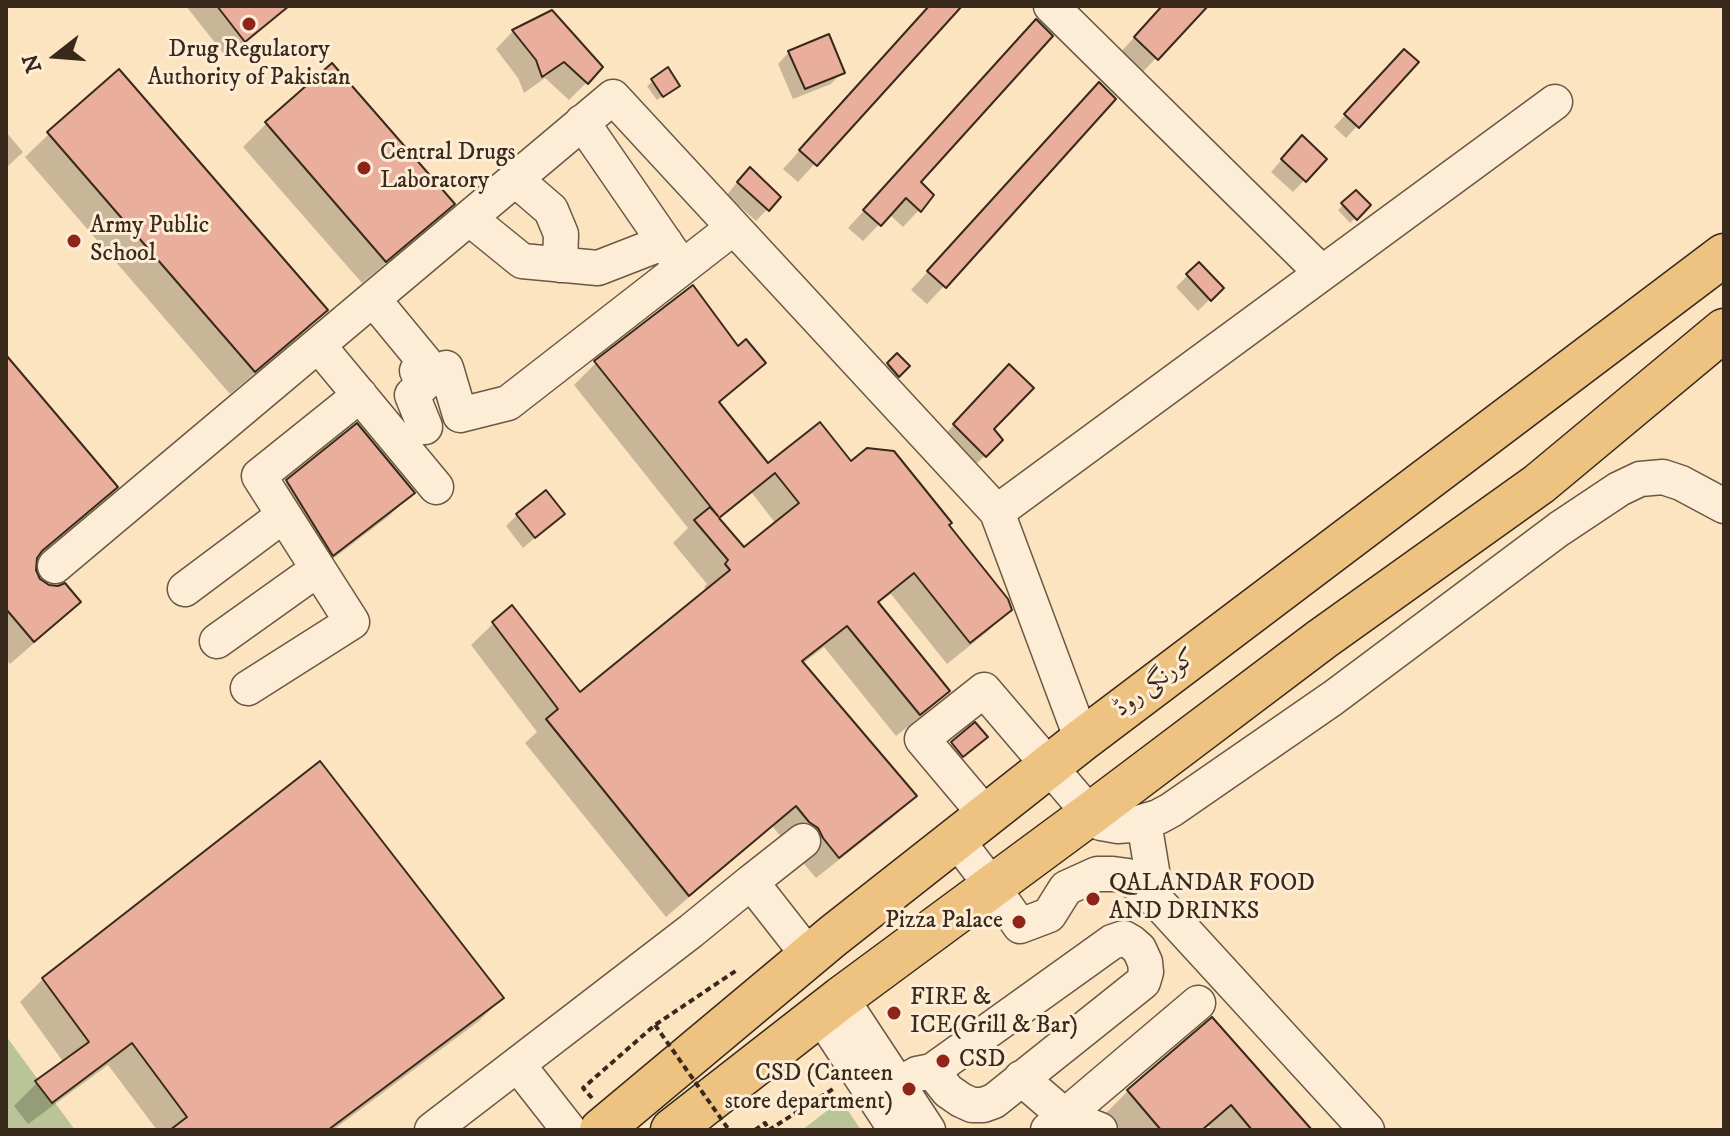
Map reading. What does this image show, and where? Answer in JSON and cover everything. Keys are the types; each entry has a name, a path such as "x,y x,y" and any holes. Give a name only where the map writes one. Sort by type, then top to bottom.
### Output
{"main road":[{"name":"کورنگی روڈ","path":"601,1130 809,956 1082,740 1724,255"},
{"path":"672,1130 831,1006 1322,639 1539,484 1724,330"}],"street":[{"path":"1051,6 1322,273"},
{"path":"55,566 613,97 997,512 1082,740"},
{"path":"997,512 1555,102"},
{"path":"582,122 673,255"},
{"path":"515,179 551,210 561,234 560,265"},
{"path":"469,218 522,261 598,268 673,255 733,228"},
{"path":"446,368 460,415 508,403 673,255"},
{"path":"373,299 425,362 417,371 425,383 412,395 425,427"},
{"path":"318,345 436,487"},
{"path":"248,688 352,622 259,476 360,395"},
{"path":"1367,1130 1157,901 1128,876 1097,874 1066,888 1049,915 1020,926 992,886 971,827 922,739 984,690 1090,814 1101,823 1118,826 1144,822 1171,810 1333,698 1546,538 1619,489 1640,479 1663,477 1724,506"},
{"path":"185,589 284,515"},
{"path":"217,641 318,569"},
{"path":"1144,822 1157,901"},
{"path":"432,1130 803,841"},
{"path":"751,882 809,956"},
{"path":"898,1085 917,1074 932,1071 1112,942 1124,938 1139,949 1145,962 1143,982 994,1101 972,1105 961,1100 948,1091 932,1071"},
{"path":"1056,1123 1198,1003"},
{"path":"831,1006 898,1085 928,1130"},
{"path":"831,1006 896,1130"},
{"path":"518,1065 569,1130"},
{"path":"1021,1078 1056,1123 1100,1130"}],"path":[{"path":"583,1088 655,1025 743,966"},
{"path":"655,1025 729,1130"},
{"path":"755,1130 765,1123 769,1130 837,1086"}],"green space":[{"path":"6,1036 75,1130 6,1130"},
{"path":"841,1100 861,1130 802,1130"}],"building":[{"name":"Drug Regulatory Authority of Pakistan","path":"217,6 289,6 245,42"},
{"path":"929,6 962,6 817,166 799,150"},
{"path":"1162,6 1208,6 1158,60 1134,37"},
{"path":"552,10 603,67 588,84 564,62 542,77 536,60 512,30"},
{"path":"1036,19 1053,36 921,182 934,195 921,212 906,198 881,226 863,210"},
{"path":"829,34 845,73 805,89 788,51"},
{"path":"1404,49 1419,62 1359,128 1344,114"},
{"name":"Central Drugs Laboratory","path":"332,63 455,204 386,262 265,122"},
{"path":"668,67 680,86 663,97 651,79"},
{"path":"119,69 328,310 255,372 47,132"},
{"path":"1099,82 1116,99 946,288 927,271"},
{"path":"1302,135 1327,159 1306,182 1281,159"},
{"path":"750,167 781,197 769,211 737,182"},
{"path":"1356,190 1371,205 1357,220 1341,203"},
{"path":"1199,262 1224,288 1211,301 1186,274"},
{"path":"693,285 738,346 746,339 766,363 719,402 768,463 820,422 851,461 867,448 894,451 1008,599 1012,610 970,643 914,573 878,602 950,691 920,715 847,626 802,661 917,796 839,858 818,828 796,806 689,896 546,719 558,709 492,622 512,605 580,692 730,570 725,564 728,560 694,520 710,507 718,516 594,361","holes":["775,473 799,503 744,547 719,518"]},
{"path":"897,353 910,366 899,377 887,363"},
{"path":"6,355 118,487 37,558 36,570 40,579 49,585 65,583 81,602 34,642 6,609"},
{"path":"1009,364 1034,388 994,429 1003,440 986,457 953,424"},
{"path":"357,423 415,493 333,556 286,480"},
{"path":"546,490 565,514 535,538 516,514"},
{"path":"975,722 988,737 963,757 951,742"},
{"path":"320,761 504,998 328,1130 170,1130 187,1117 132,1043 52,1103 35,1081 89,1042 42,978"},
{"path":"1212,1017 1312,1130 1252,1130 1231,1105 1202,1130 1161,1130 1127,1090"}],"place":[{"name":"Drug Regulatory Authority of Pakistan","path":"249,24"},
{"name":"Central Drugs Laboratory","path":"364,168"},
{"name":"Army Public School","path":"74,241"},
{"name":"QALANDAR FOOD AND DRINKS","path":"1093,899"},
{"name":"Pizza Palace","path":"1019,922"},
{"name":"FIRE & ICE(Grill & Bar)","path":"894,1013"},
{"name":"CSD","path":"943,1061"},
{"name":"CSD (Canteen store department)","path":"909,1089"}]}
